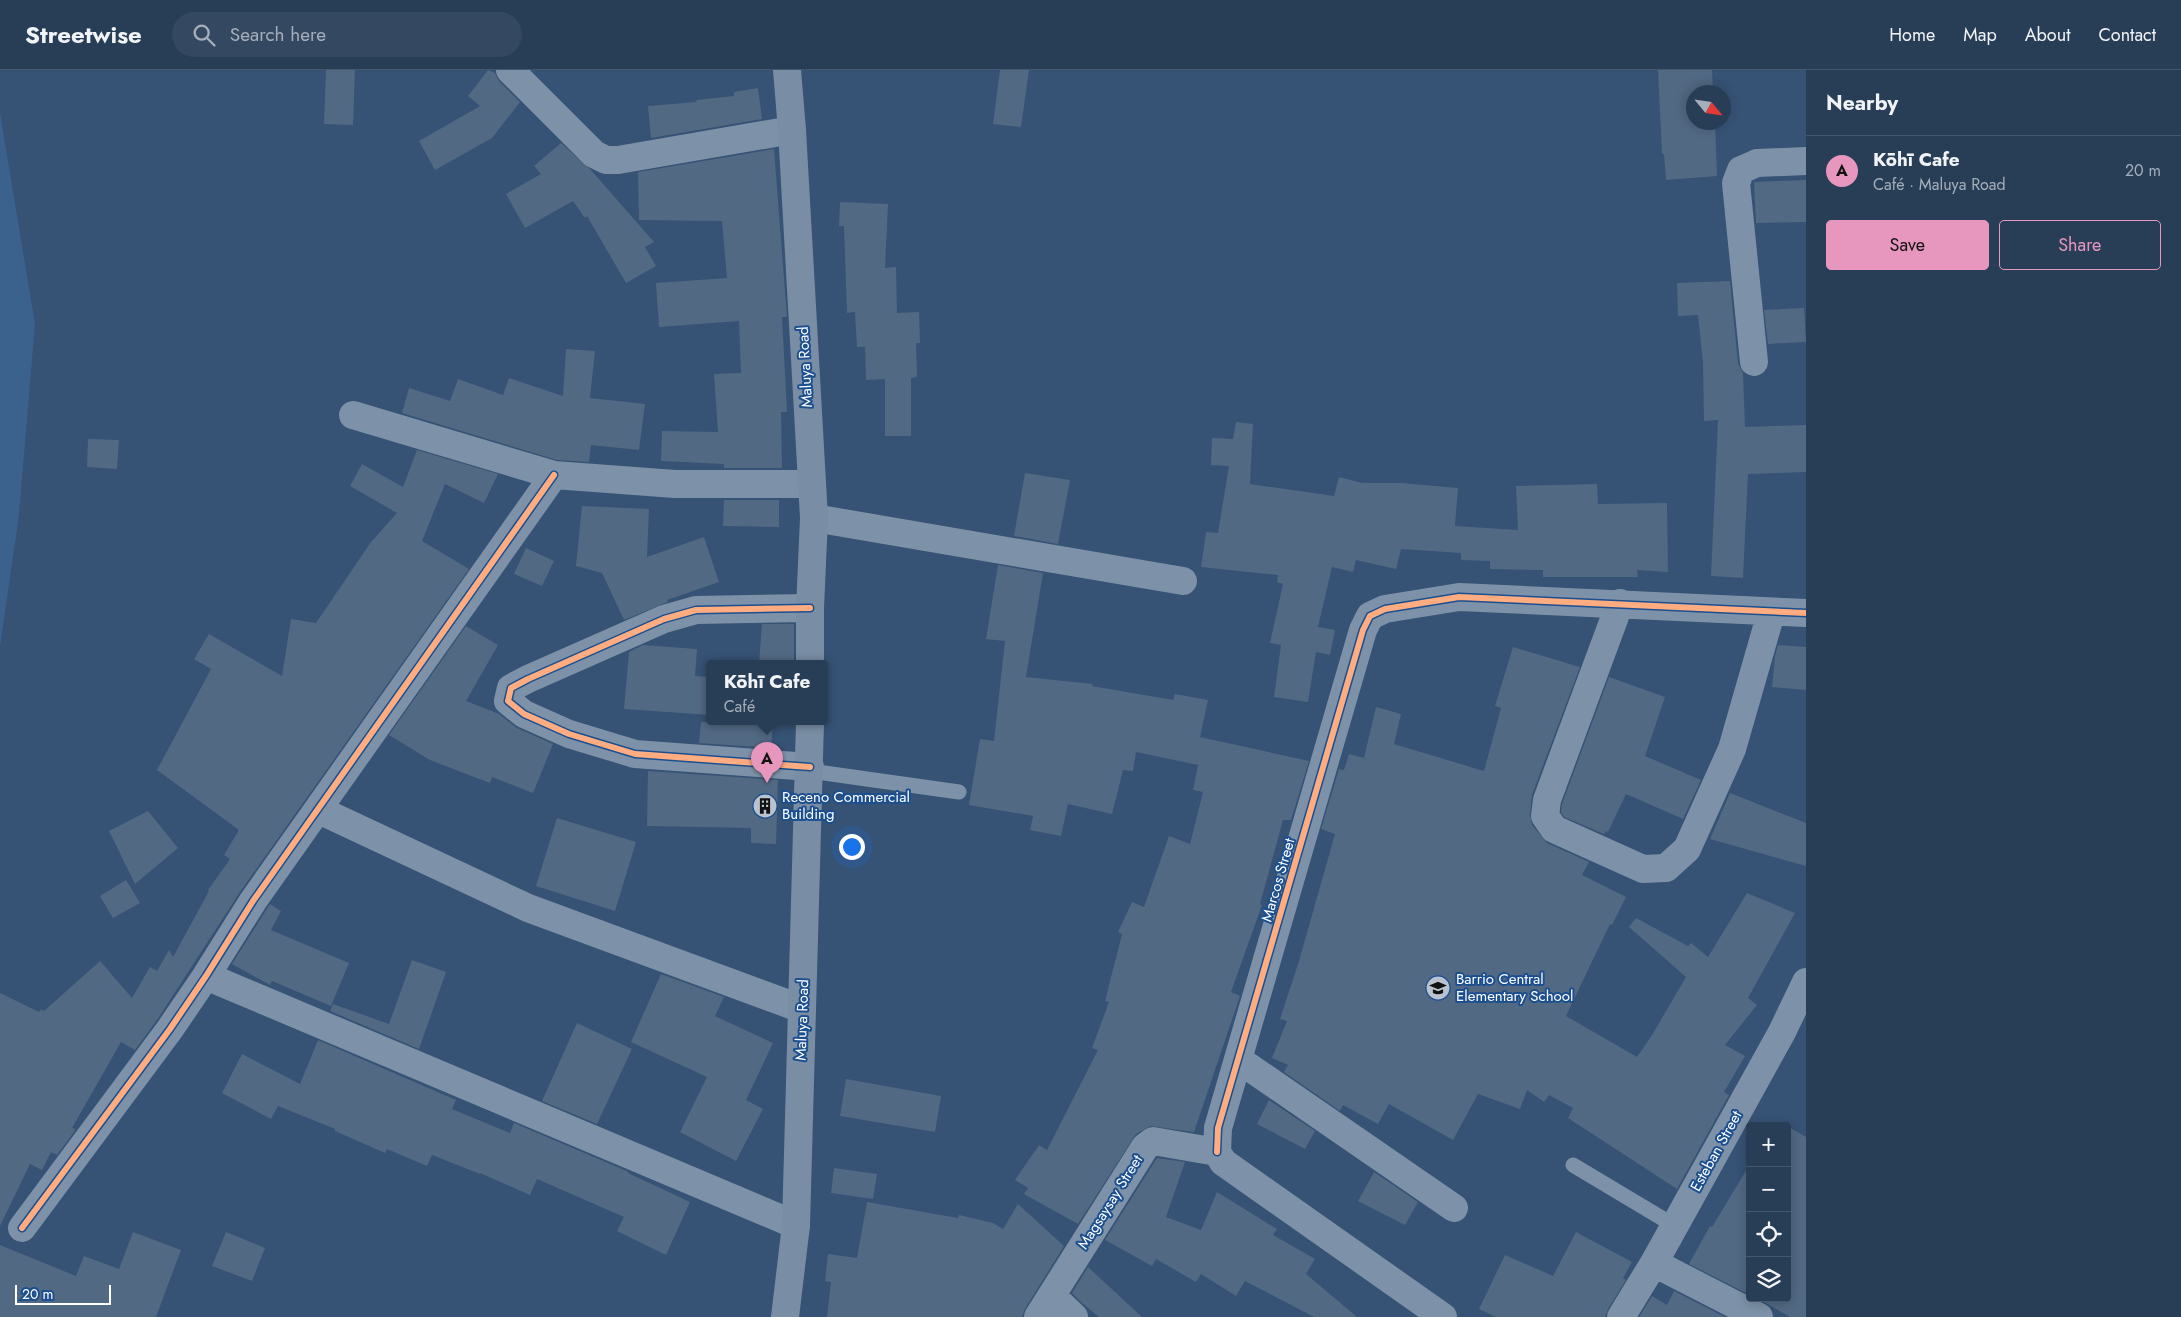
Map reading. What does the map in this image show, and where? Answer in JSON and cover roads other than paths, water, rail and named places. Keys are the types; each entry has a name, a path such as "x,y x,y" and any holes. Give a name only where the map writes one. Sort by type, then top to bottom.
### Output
{"street":[{"path":"510,70 588,148 606,160 618,160 792,130"},
{"name":"Maluya Road","path":"786,70 792,130 814,518 810,660"},
{"path":"1754,362 1736,183 1741,170 1757,163 1806,161"},
{"path":"353,415 554,475 675,484 812,484"},
{"path":"22,1228 206,976 253,901 554,475"},
{"path":"814,518 1183,581"},
{"name":"Marcos Street","path":"1217,1152 1218,1128 1363,630 1370,616 1385,609 1459,596 1620,603"},
{"path":"1771,613 1732,749 1687,849 1666,868 1643,869 1554,829 1545,816 1547,800 1620,603 1771,613 1806,613"},
{"path":"810,608 696,610 664,618 528,679 512,688 508,701 524,714 569,734 635,754 810,769"},
{"name":"Maluya Road","path":"786,1317 796,1225 810,725"},
{"path":"319,810 528,908 802,1009"},
{"path":"206,976 796,1225"},
{"name":"Esteban Street","path":"1621,1317 1675,1226 1782,1032 1806,982"},
{"path":"1239,1060 1454,1208"},
{"name":"Magsaysay Street","path":"1074,1317 1045,1306 1145,1147 1153,1140 1217,1152"},
{"path":"1217,1152 1223,1162 1443,1317"},
{"path":"1654,1263 1759,1317"}],"lane":[{"path":"810,769 959,792"},
{"path":"1573,1165 1675,1226"}],"water":[{"path":"0,113 35,324 19,515 0,647"}],"place":[{"name":"Kōhī Cafe","path":"767,783"},
{"name":"Receno Commercial Building","path":"765,806"},
{"name":"Barrio Central Elementary School","path":"1438,988"}]}
